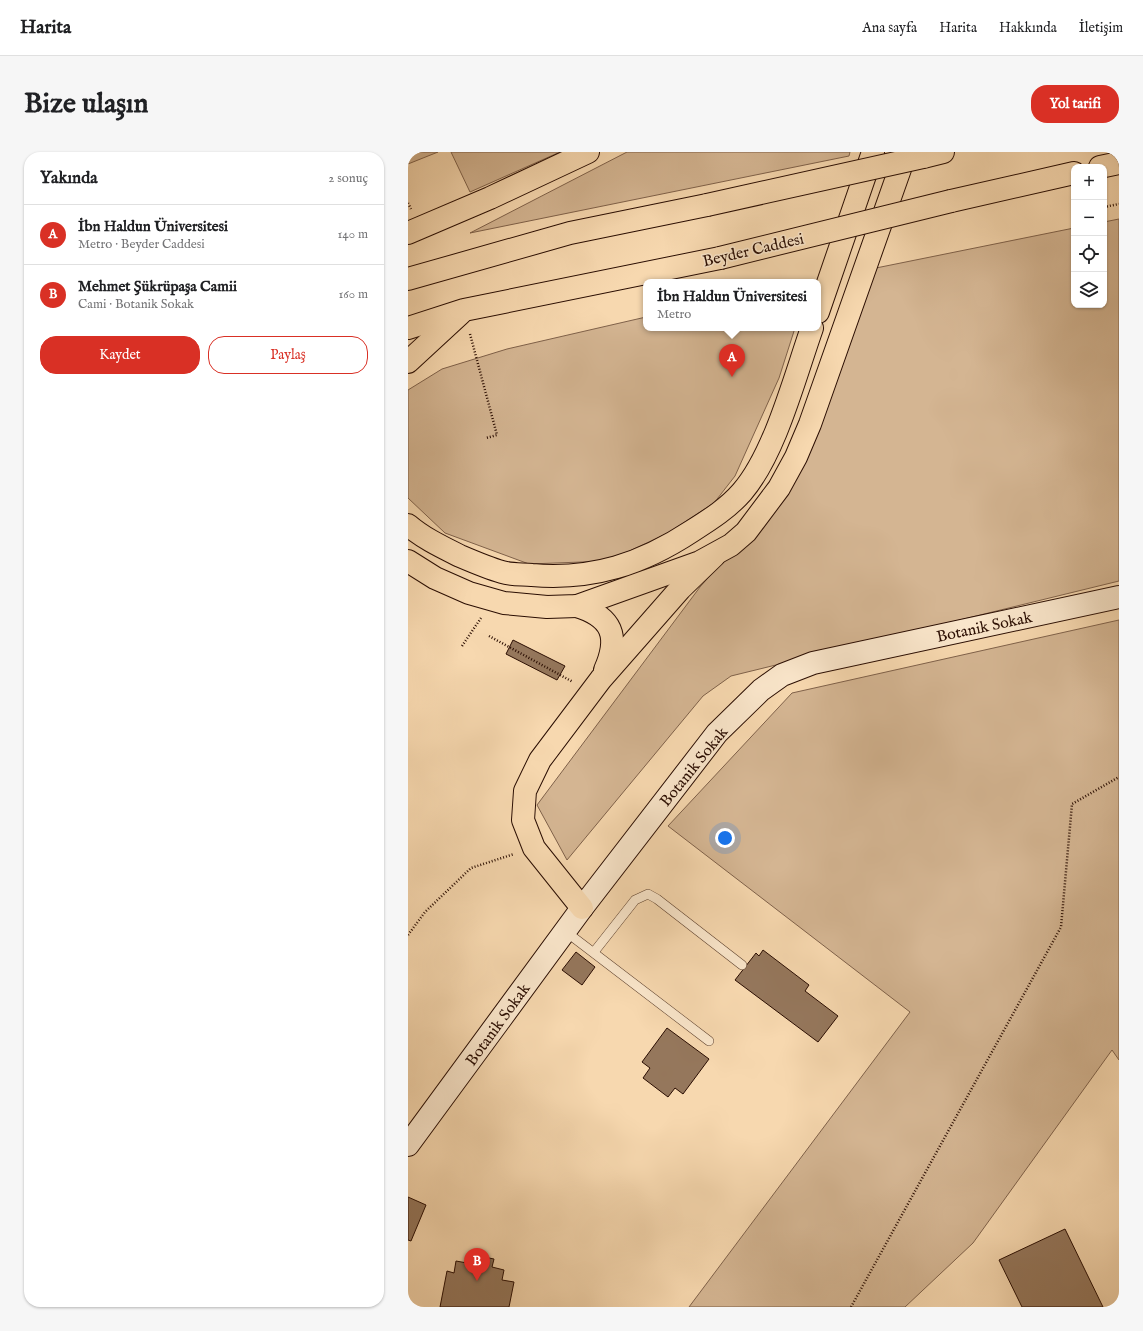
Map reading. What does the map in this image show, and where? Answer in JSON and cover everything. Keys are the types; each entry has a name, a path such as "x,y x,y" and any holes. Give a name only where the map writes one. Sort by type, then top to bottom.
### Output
{"main road":[{"path":"408,233 490,198 588,152"},
{"path":"821,303 873,152"},
{"path":"408,279 570,233 707,205 924,154"},
{"path":"408,561 435,578 469,593 504,603 546,607 577,606 700,562 718,552 746,532 759,517 779,488 796,457 924,154"},
{"path":"1107,166 1119,163"},
{"name":"Beyder Caddesi","path":"408,328 464,310 720,258 951,201 1071,174"},
{"path":"408,362 464,310"},
{"path":"408,525 445,549 476,563 504,572 545,576 586,575 622,566 660,552 724,510 742,491 757,471 782,412 811,331"},
{"path":"582,908 550,870 534,848 523,820 525,790 540,760 601,679 680,589 718,552"},
{"name":"Botanik Sokak","path":"408,1145 582,908 717,733 761,690 782,675 813,663 1119,597"},
{"path":"577,606 593,611 604,619 611,630 613,644 612,654 601,679"}],"lane":[{"path":"594,952 635,900 648,894 657,898 742,966"},
{"path":"565,931 709,1041"}],"path":[{"path":"1107,206 1119,204"},
{"path":"464,310 497,435 486,438"},
{"path":"462,646 493,599"},
{"path":"489,636 561,673"},
{"path":"851,1307 1061,927 1072,804 1119,777"},
{"path":"408,935 425,912 471,868 534,848"}],"shaded area":[{"path":"408,152 438,152 408,164"},
{"path":"451,152 560,152 470,192"},
{"path":"627,152 850,152 849,156 470,233"},
{"path":"1119,219 1119,581 731,676 703,696 567,860 537,805 700,587 769,508 871,269 1071,229 1071,308 1107,308 1107,221"},
{"path":"643,318 643,331 794,331 779,378 735,476 714,503 668,533 608,561 529,564 445,533 408,498 408,390 442,369 507,349"},
{"path":"1119,620 1119,1060 1112,1050 973,1243 905,1307 689,1307 910,1012 668,826 792,693"}],"building":[{"path":"513,640 565,666 557,680 506,654"},
{"path":"763,950 809,985 805,991 838,1016 818,1042 735,980 756,953 759,956"},
{"path":"576,952 595,967 582,985 562,970"},
{"path":"667,1028 709,1059 683,1094 675,1088 668,1097 643,1078 650,1068 642,1062"},
{"path":"408,1197 426,1205 411,1241 408,1240"},
{"path":"1065,1229 1103,1307 1022,1307 999,1260"},
{"path":"469,1254 494,1259 492,1267 504,1270 502,1280 514,1282 509,1307 440,1307 447,1271 454,1273 456,1261 467,1263"}],"place":[{"name":"İbn Haldun Üniversitesi","path":"732,377"},
{"name":"Mehmet Şükrüpaşa Camii","path":"477,1281"}]}
